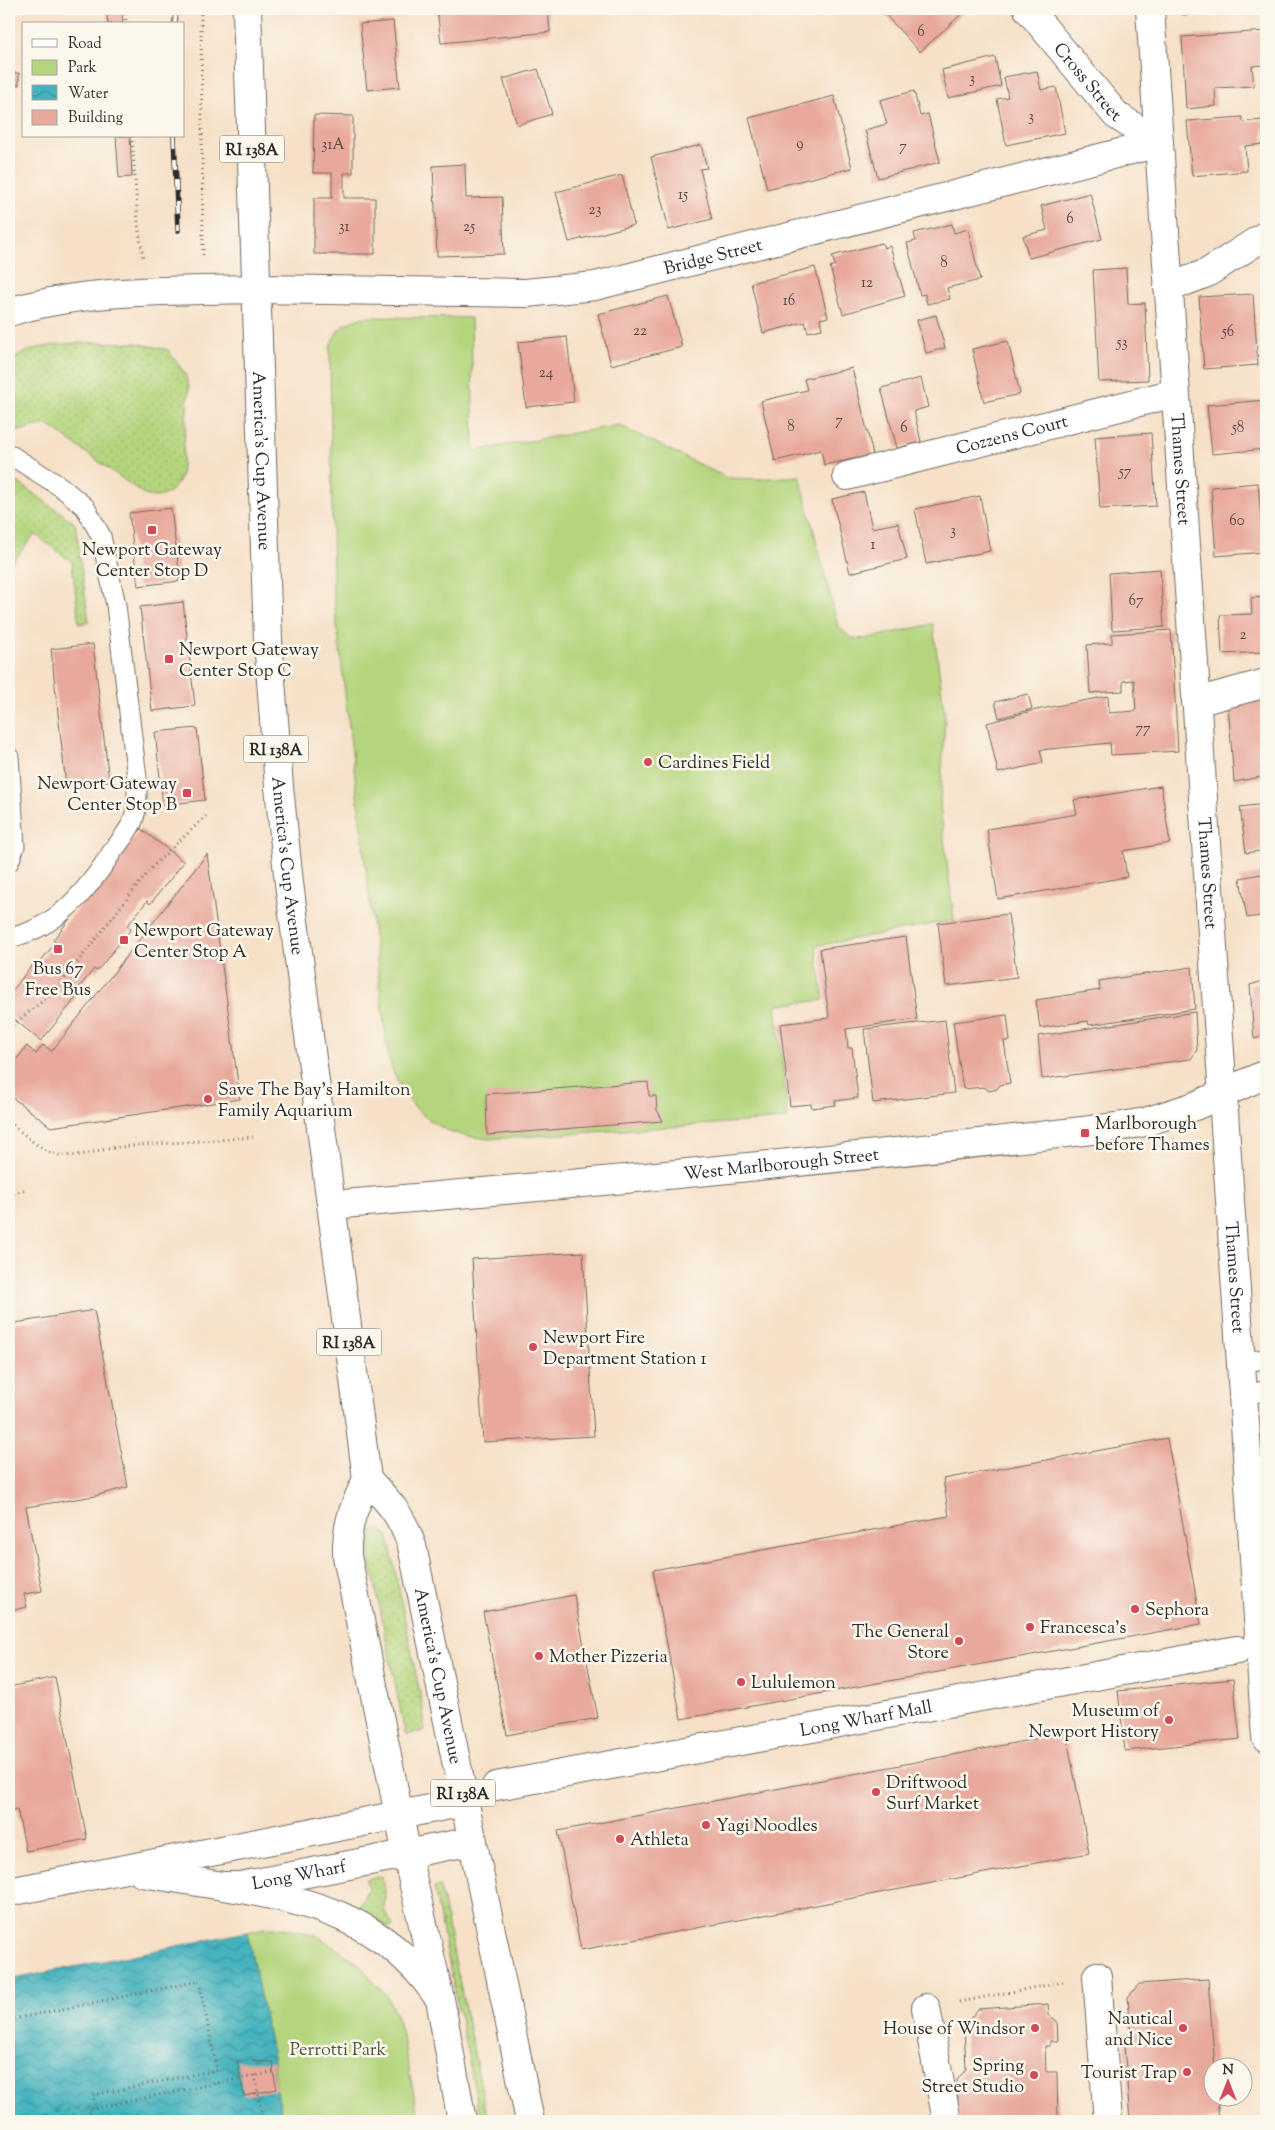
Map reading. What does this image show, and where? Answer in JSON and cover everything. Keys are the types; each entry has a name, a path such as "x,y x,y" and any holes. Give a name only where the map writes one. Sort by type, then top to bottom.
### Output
{"main road":[{"name":"America's Cup Avenue","path":"247,9 258,289 268,631 279,787 289,883 367,1479 395,1508 405,1525 412,1546 530,2121"},
{"name":"Cross Street","path":"1028,9 1116,114 1159,143"},
{"name":"Thames Street","path":"1150,9 1224,1093 1254,1360 1254,1647 1265,1699 1266,1737"},
{"name":"Bridge Street","path":"9,312 47,302 151,291 258,289 526,293 595,286 1159,143"},
{"path":"1168,288 1207,273 1266,235"},
{"name":"Cozzens Court","path":"847,476 1176,393"},
{"path":"1196,702 1266,682"},
{"name":"West Marlborough Street","path":"332,1205 719,1171 1107,1128 1168,1116 1266,1074"},
{"path":"367,1479 350,1517 346,1536 347,1556 407,1855 440,1999 462,2121"},
{"name":"Long Wharf Mall","path":"496,1786 1254,1647"},
{"name":"Long Wharf","path":"9,1892 465,1802"},
{"name":"Long Wharf","path":"123,1870 223,1886 256,1884 473,1841"},
{"path":"223,1886 307,1903 347,1918 396,1950 423,1977 440,1999"},
{"path":"1097,1976 1108,2121"},
{"path":"926,2008 947,2121"}],"lane":[{"path":"9,454 61,487 85,507 101,536 116,605 138,800 132,823 105,863 72,905 45,925 9,938"},
{"path":"9,757 15,846 9,862"}],"path":[{"path":"125,9 126,22"},
{"path":"201,9 200,111 203,243"},
{"path":"132,138 138,224 143,258"},
{"path":"9,1028 54,992 152,867 206,816"},
{"path":"9,1122 41,1147 53,1153 65,1155 78,1155 118,1147 253,1137"},
{"path":"9,1195 24,1190"},
{"path":"926,2008 1097,1976"},
{"path":"9,2020 199,1981 217,2070 93,2095 95,2108 273,2072"},
{"path":"255,2075 263,2121"}],"green space":[{"name":"Cardines Field","path":"364,317 471,318 474,451 619,425 727,478 757,479 800,476 838,627 852,638 865,639 933,624 945,717 940,806 954,920 816,946 824,1000 776,1005 788,1119 488,1139 461,1135 434,1123 413,1105 398,1082 388,1055 333,592 330,347 335,335 342,327 351,321"},
{"path":"88,343 137,343 168,350 185,374 189,387 181,476 171,491 157,497 145,495 48,425 14,431 9,425 8,371 16,357 47,346"},
{"path":"9,476 75,523 89,622 79,624 72,562 35,534 9,566"},
{"path":"380,1530 388,1535 423,1709 425,1730 407,1735 405,1733 366,1539 370,1532"},
{"path":"382,1876 385,1891 384,1909 393,1926 389,1928 358,1908 368,1889 366,1879"},
{"path":"440,1887 488,2121 481,2121 434,1888"},
{"name":"Perrotti Park","path":"264,1928 283,1928 316,1935 359,1964 388,1998 397,2017 403,2039 419,2121 283,2121 273,2072 274,2062 247,1932"}],"water":[{"path":"247,1932 274,2062 273,2072 283,2121 9,2121 9,1980"}],"building":[{"path":"437,9 548,9 550,32 441,43"},
{"path":"967,9 920,52 881,10"},
{"path":"1182,9 1224,9 1224,12 1183,15"},
{"path":"122,12 123,22 108,22 107,14"},
{"path":"393,21 400,87 367,90 360,24"},
{"path":"1266,31 1266,65 1252,66 1254,86 1215,88 1216,106 1186,109 1182,37"},
{"path":"995,57 1001,86 948,98 942,70"},
{"path":"538,69 552,114 517,125 503,79"},
{"path":"1037,71 1041,90 1056,87 1065,133 1006,145 997,99 1008,97 1004,77"},
{"path":"9,73 19,73 19,85 9,84"},
{"path":"914,91 920,116 928,114 940,162 878,178 865,130 887,124 880,100"},
{"path":"834,96 852,168 767,189 749,118"},
{"path":"314,115 353,116 353,173 344,173 344,198 375,198 375,254 314,254 314,198 332,198 332,173 313,173"},
{"path":"1242,117 1243,122 1262,120 1264,144 1245,146 1247,171 1192,176 1187,121"},
{"path":"116,138 130,138 132,177 119,178"},
{"path":"701,145 707,168 700,169 712,219 669,230 651,157"},
{"path":"465,164 466,198 502,197 504,254 437,256 433,166"},
{"path":"622,175 634,225 569,242 556,192"},
{"path":"1090,193 1102,239 1029,258 1023,236 1047,230 1041,206"},
{"path":"952,224 954,233 968,229 980,280 947,288 950,299 927,304 925,294 920,295 907,243 916,241 914,233"},
{"path":"882,243 884,248 890,246 905,296 843,314 830,267 835,265 832,256"},
{"path":"815,267 828,317 820,319 822,329 808,332 805,322 763,333 751,283"},
{"path":"1126,268 1128,304 1145,303 1148,380 1099,382 1093,270"},
{"path":"1253,294 1258,365 1204,369 1199,297"},
{"path":"668,296 682,347 611,365 598,314"},
{"path":"936,315 945,348 926,353 917,320"},
{"path":"567,337 574,402 526,407 518,342"},
{"path":"1008,341 1020,394 984,402 972,349"},
{"path":"852,368 873,455 824,465 821,450 775,461 761,401 807,390 804,379"},
{"path":"921,378 928,407 914,411 921,442 897,448 881,388"},
{"path":"1266,400 1266,449 1212,454 1207,405"},
{"path":"1151,433 1156,506 1100,509 1095,437"},
{"path":"1258,483 1264,552 1216,556 1211,487"},
{"path":"864,492 872,528 898,523 907,559 850,573 832,499"},
{"path":"980,496 990,551 926,564 915,509"},
{"path":"171,508 180,581 138,586 129,513"},
{"path":"1160,569 1164,627 1112,630 1109,573"},
{"path":"1266,597 1266,652 1222,654 1220,615 1252,614 1251,598"},
{"path":"183,602 195,706 152,711 140,607"},
{"path":"1171,630 1178,751 1111,755 1110,743 1040,750 1043,763 998,773 987,723 1031,711 1108,696 1109,713 1136,711 1134,680 1123,681 1123,691 1090,693 1087,645 1112,643 1112,634"},
{"path":"93,644 109,781 66,786 51,649"},
{"path":"1028,694 1032,709 999,718 995,702"},
{"path":"1266,698 1266,776 1234,782 1228,704"},
{"path":"197,728 205,800 163,805 155,732"},
{"path":"1161,786 1170,843 1123,851 1127,877 998,899 987,829 1077,814 1074,800"},
{"path":"1266,804 1266,850 1246,853 1240,807"},
{"path":"141,829 184,862 150,904 147,901 127,926 131,929 97,971 94,969 73,995 76,998 41,1041 9,1015 9,995 33,964 36,967 56,942 53,940 88,896 90,898 110,872 108,870"},
{"path":"207,854 240,1099 51,1127 9,1095 9,1069 27,1046 36,1054 43,1045 52,1051"},
{"path":"1266,873 1266,915 1247,918 1240,878"},
{"path":"1008,914 1017,977 946,986 938,923"},
{"path":"906,937 917,1019 846,1029 848,1048 852,1048 858,1098 835,1101 836,1105 812,1108 811,1104 790,1106 780,1024 829,1018 820,949"},
{"path":"1192,967 1195,1009 1089,1025 1088,1021 1040,1028 1036,1000 1100,990 1099,981"},
{"path":"1266,980 1266,1036 1254,1039 1250,985"},
{"path":"1195,1012 1197,1050 1191,1059 1042,1079 1038,1036"},
{"path":"1007,1015 1010,1041 1004,1041 1010,1083 1000,1085 997,1089 989,1091 984,1087 963,1089 953,1022"},
{"path":"945,1020 954,1093 873,1103 864,1029"},
{"path":"648,1082 649,1096 656,1096 657,1110 663,1121 487,1135 486,1094"},
{"name":"Newport Fire Department Station 1","path":"583,1252 594,1436 483,1442 472,1259"},
{"path":"94,1310 128,1487 95,1496 26,1507 42,1591 24,1594 27,1607 9,1611 9,1324"},
{"path":"1167,1438 1201,1624 681,1719 653,1570 949,1516 943,1479"},
{"path":"574,1595 598,1718 507,1735 483,1612"},
{"path":"55,1677 87,1839 26,1851 17,1809 9,1811 9,1687"},
{"path":"1233,1679 1240,1739 1125,1751 1118,1691"},
{"path":"1066,1733 1089,1853 581,1950 558,1831"},
{"path":"1208,1979 1214,2058 1202,2058 1202,2108 1218,2108 1219,2118 1207,2119 1207,2121 1130,2121 1124,2045 1131,2039 1128,1997 1139,1984"},
{"path":"1048,2004 1049,2015 1057,2021 1058,2041 1050,2041 1050,2046 1045,2046 1046,2072 1057,2072 1058,2121 959,2121 957,2080 966,2069 964,2026 978,2009"},
{"path":"237,2061 274,2062 273,2072 277,2089 244,2096"}],"ferry route":[{"path":"33,2121 53,2112 95,2108"},
{"path":"62,2121 92,2109"},
{"path":"82,2121 95,2109"},
{"path":"91,2121 95,2109"}],"railway":[{"path":"175,22 176,9"},
{"path":"174,138 178,230"}],"place":[{"name":"Newport Gateway Center Stop D","path":"152,530"},
{"name":"Newport Gateway Center Stop C","path":"169,659"},
{"name":"Cardines Field","path":"648,762"},
{"name":"Newport Gateway Center Stop B","path":"187,793"},
{"name":"Newport Gateway Center Stop A","path":"124,940"},
{"name":"Bus 67 Free Bus","path":"58,949"},
{"name":"Save The Bay’s Hamilton Family Aquarium","path":"208,1099"},
{"name":"Marlborough before Thames","path":"1085,1133"},
{"name":"Newport Fire Department Station 1","path":"533,1347"},
{"name":"Sephora","path":"1135,1609"},
{"name":"Francesca's","path":"1030,1627"},
{"name":"The General Store","path":"959,1641"},
{"name":"Mother Pizzeria","path":"539,1656"},
{"name":"Lululemon","path":"741,1682"},
{"name":"Museum of Newport History","path":"1169,1720"},
{"name":"Driftwood Surf Market","path":"876,1792"},
{"name":"Yagi Noodles","path":"706,1825"},
{"name":"Athleta","path":"620,1839"},
{"name":"House of Windsor","path":"1035,2028"},
{"name":"Nautical and Nice","path":"1183,2028"},
{"name":"Tourist Trap","path":"1187,2072"},
{"name":"Spring Street Studio","path":"1034,2075"}]}
